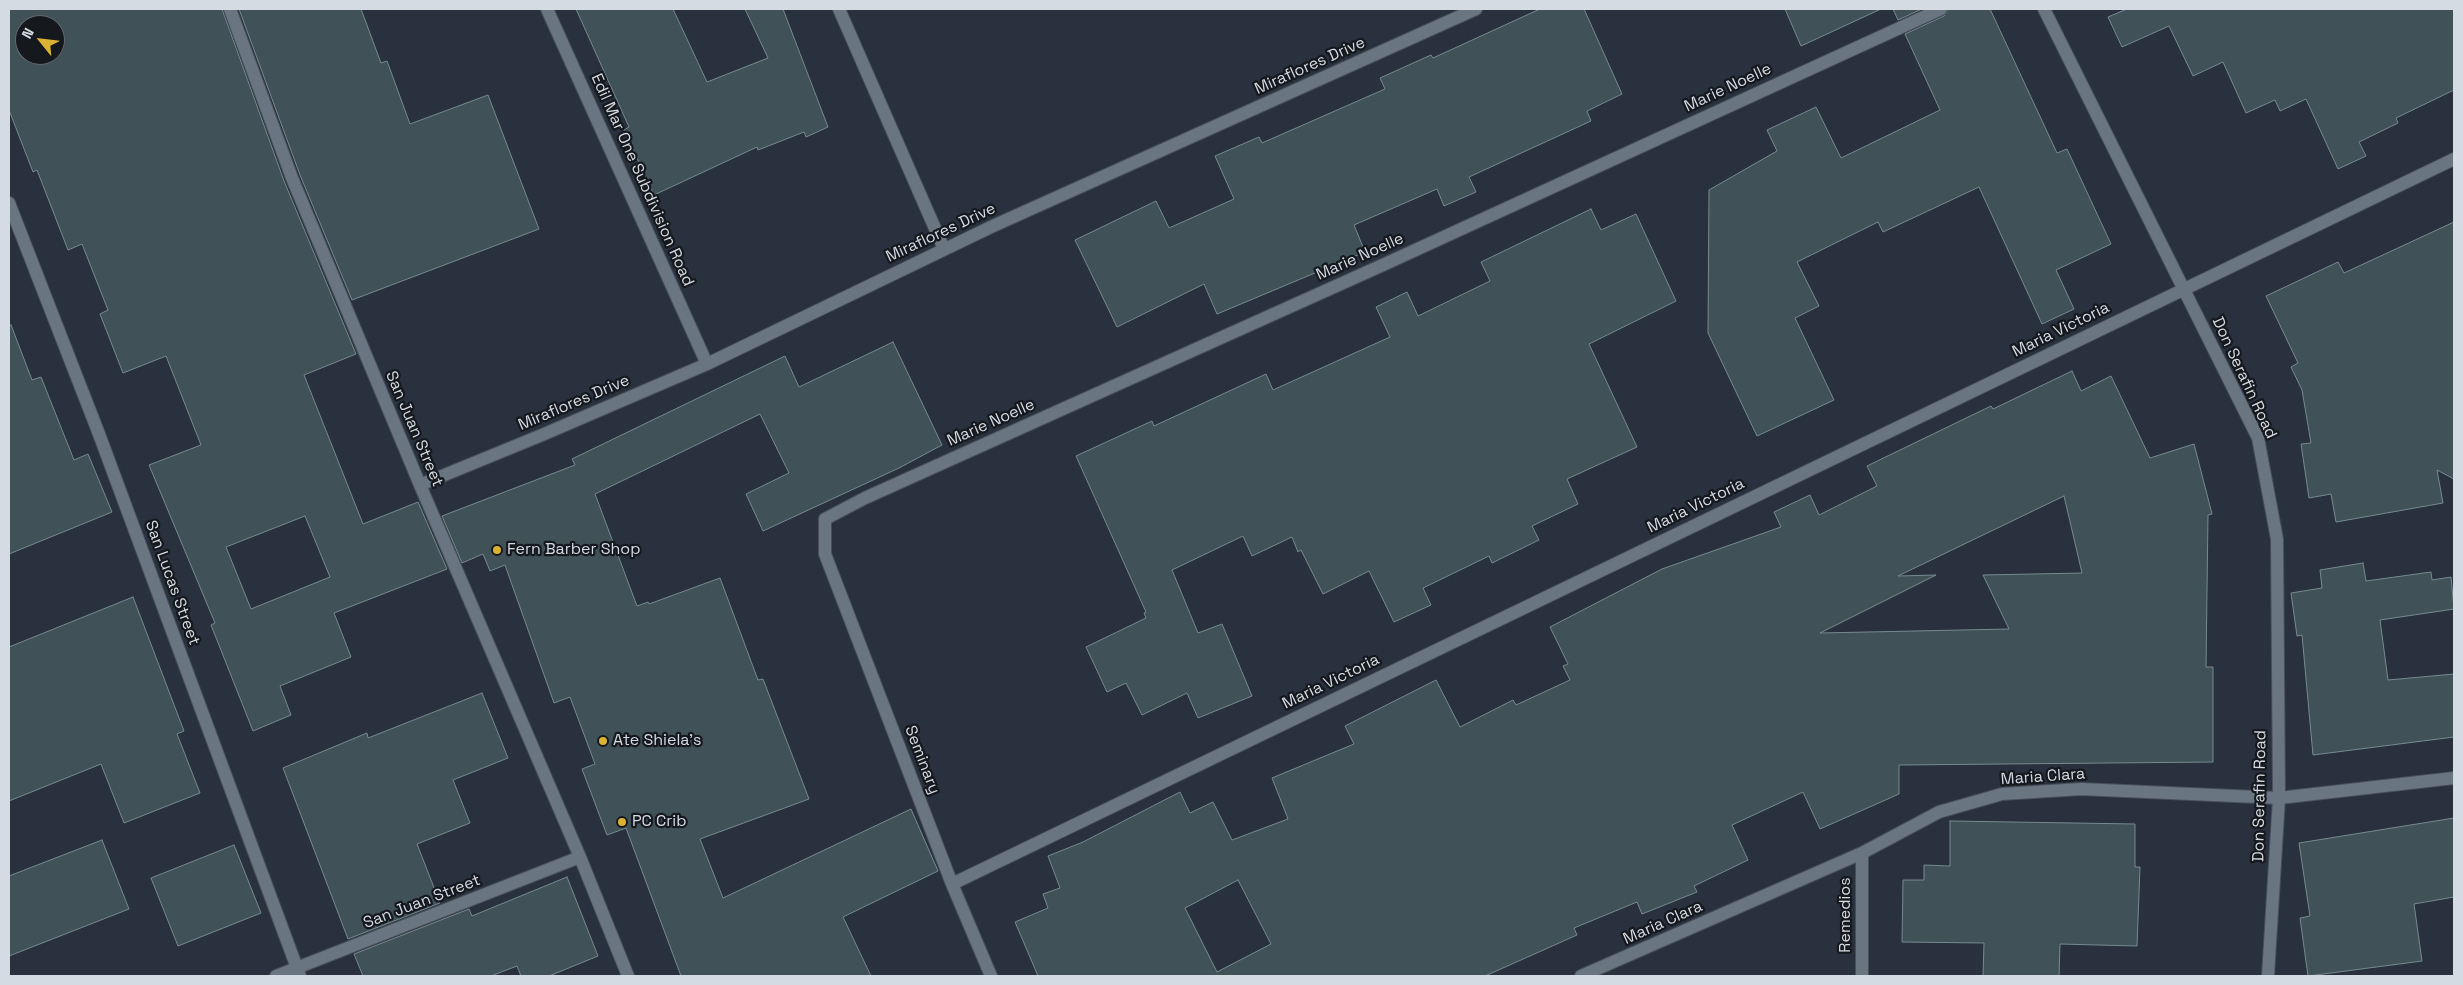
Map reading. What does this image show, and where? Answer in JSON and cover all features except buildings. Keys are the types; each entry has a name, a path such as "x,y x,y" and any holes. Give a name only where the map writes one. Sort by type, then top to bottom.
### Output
{"street":[{"name":"San Juan Street","path":"230,9 292,178 420,485 580,857 628,976"},
{"name":"Edil Mar One Subdivision Road","path":"548,9 707,364"},
{"path":"839,9 944,249"},
{"name":"Miraflores Drive","path":"420,485 707,364 944,249 1476,9"},
{"name":"Marie Noelle","path":"825,554 825,519 865,498 1376,268 1941,9"},
{"name":"Don Serafin Road","path":"2044,9 2258,438 2277,539 2279,798 2268,976"},
{"name":"Maria Victoria","path":"952,884 2454,159"},
{"name":"San Lucas Street","path":"9,203 99,434 298,972"},
{"name":"Seminary","path":"825,554 952,884 991,976"},
{"name":"Maria Clara","path":"1581,976 1862,853 1939,812 2002,794 2081,789 2279,798 2454,778"},
{"name":"Remedios","path":"1862,853 1862,976"},
{"name":"San Juan Street","path":"276,976 298,972 580,857"}],"place":[{"name":"Fern Barber Shop","path":"497,550"},
{"name":"Ate Shiela’s","path":"603,741"},
{"name":"PC Crib","path":"622,822"}]}
